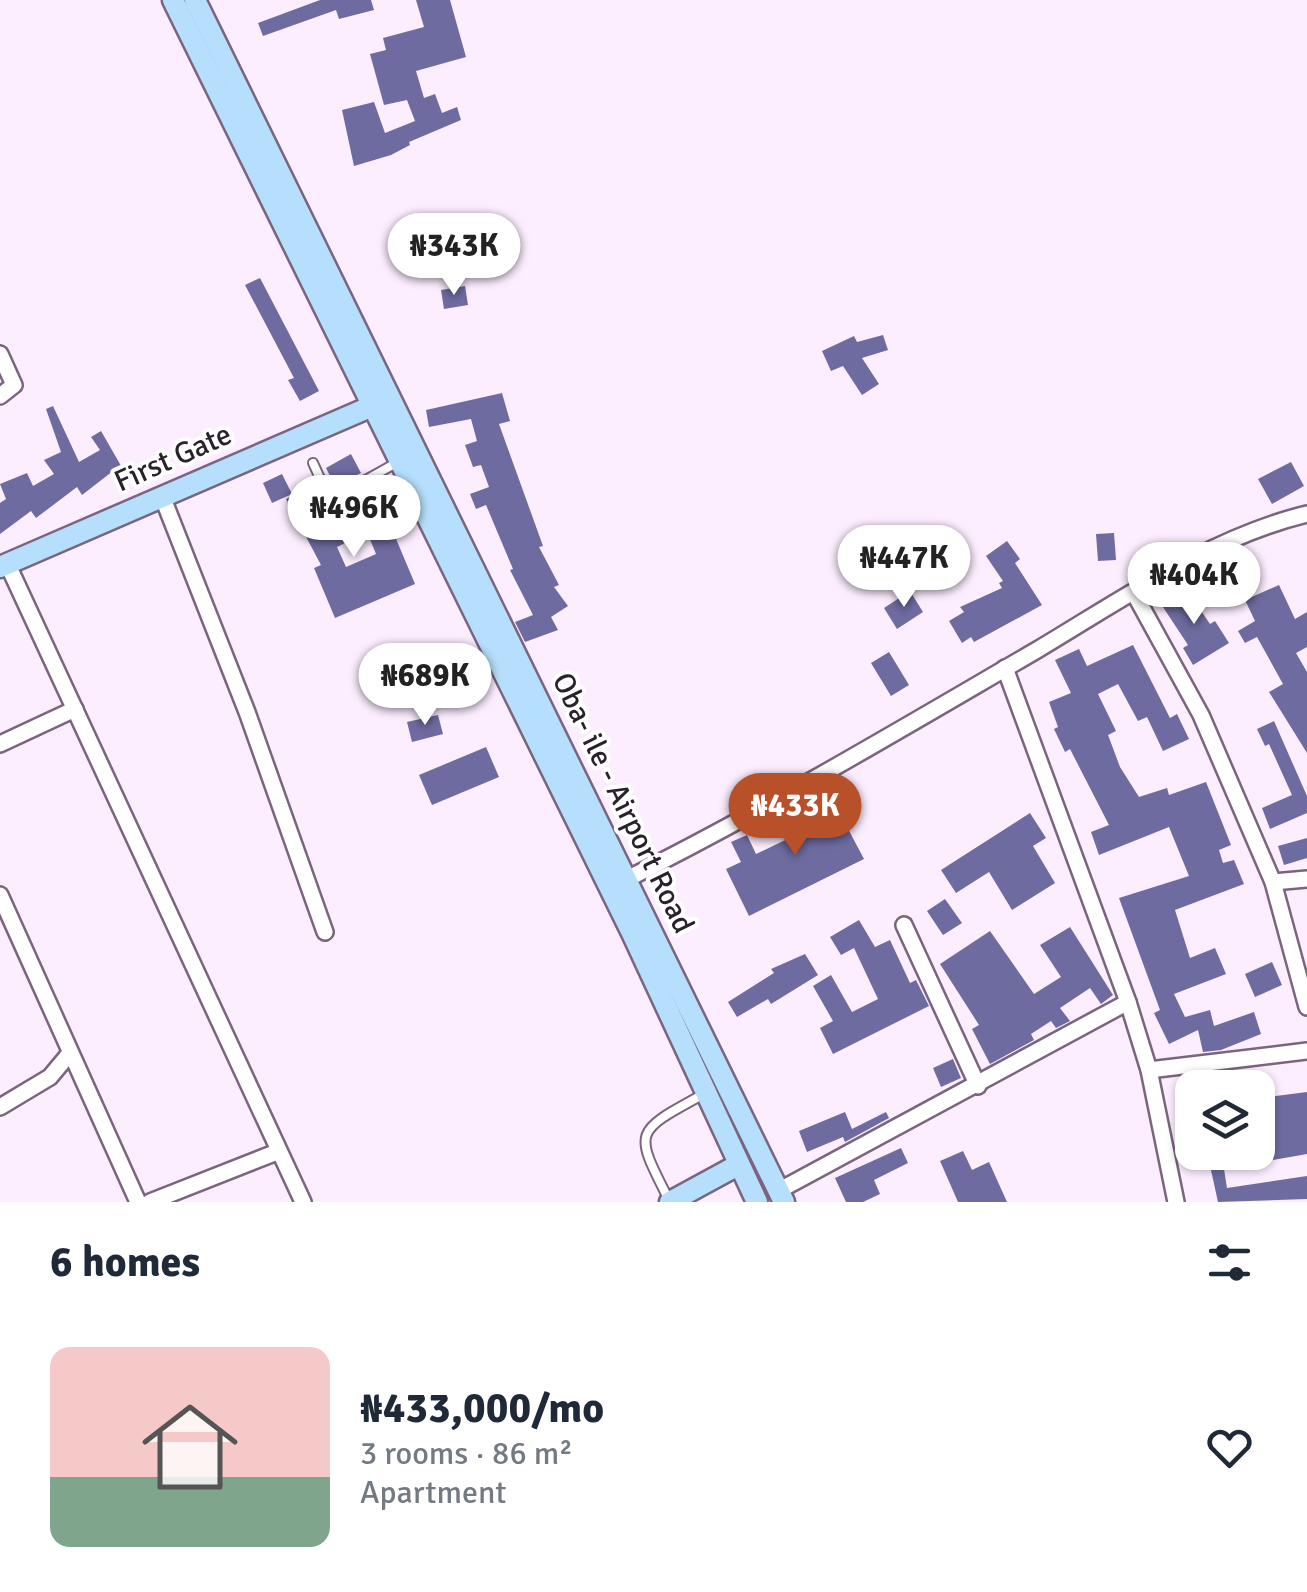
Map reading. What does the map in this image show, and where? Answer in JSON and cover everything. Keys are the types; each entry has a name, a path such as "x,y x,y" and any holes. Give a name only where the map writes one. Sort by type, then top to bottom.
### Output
{"main road":[{"name":"Oba- ile - Airport Road","path":"173,0 225,84 627,880 641,928 705,1093 757,1202"},
{"name":"Oba- ile - Airport Road","path":"195,0 225,84 370,407 781,1196"},
{"name":"First Gate","path":"3,565 370,407"},
{"path":"670,1202 738,1165"}],"street":[{"path":"0,354 14,386 0,396"},
{"path":"162,496 247,712 325,932"},
{"path":"627,880 742,822 1134,593 1242,537 1307,514"},
{"path":"3,565 75,709 303,1202"},
{"path":"1134,593 1201,715 1273,882 1307,1007"},
{"path":"1005,668 1128,1002 1149,1070 1176,1202"},
{"path":"0,744 75,709"},
{"path":"1273,882 1307,879"},
{"path":"0,895 138,1202"},
{"path":"904,925 978,1086"},
{"path":"781,1196 1128,1002"},
{"path":"1149,1070 1307,1051"},
{"path":"0,1107 50,1076 70,1054"},
{"path":"150,1202 277,1152"}],"lane":[{"path":"314,464 325,489 337,496 398,462"},
{"path":"670,1202 646,1153 644,1137 651,1122 705,1093"}],"building":[{"path":"320,0 371,0 374,10 339,19 336,10 263,36 258,23"},
{"path":"416,0 450,0 466,57 416,71 424,98 435,94 442,113 457,107 461,120 409,142 410,145 391,155 354,166 342,110 374,102 385,133 415,121 407,100 384,105 370,54 386,50 383,38 424,27"},
{"path":"260,278 319,391 300,401 288,380 294,378 245,285"},
{"path":"465,286 468,305 444,309 441,290"},
{"path":"883,335 888,350 862,358 879,384 862,395 843,366 831,371 822,351 854,336 857,342"},
{"path":"502,393 510,421 499,424 543,546 539,547 559,585 554,587 568,606 551,617 558,630 525,642 515,622 533,615 510,570 513,569 486,505 476,509 470,494 489,487 481,465 473,467 465,445 477,441 471,419 429,427 426,410"},
{"path":"53,406 79,462 100,450 91,437 101,431 124,471 116,476 113,471 82,495 77,487 36,518 31,511 0,534 0,503 6,499 0,484 27,473 33,486 54,474 44,460 61,452 46,409"},
{"path":"351,454 361,473 335,486 326,468"},
{"path":"1291,462 1304,486 1272,504 1258,479"},
{"path":"282,474 292,494 272,503 263,483"},
{"path":"300,492 323,536 371,512 384,538 394,534 415,584 335,618 314,568 321,565 286,499","holes":["367,532 376,554 346,567 337,547"]},
{"path":"1114,533 1116,560 1098,561 1096,534"},
{"path":"1007,541 1020,559 1015,563 1042,605 974,642 971,637 962,643 949,621 964,612 960,607 1002,588 999,583 1003,581 986,556"},
{"path":"1279,585 1295,619 1307,612 1307,647 1296,653 1307,672 1307,753 1269,692 1283,684 1257,637 1245,643 1238,631 1255,621 1245,600"},
{"path":"1185,587 1210,624 1215,621 1229,643 1193,665 1183,648 1188,645 1161,604"},
{"path":"910,591 923,612 897,629 884,608"},
{"path":"1133,645 1170,718 1177,714 1189,739 1163,751 1147,717 1138,721 1118,684 1098,694 1116,731 1108,735 1120,767 1139,797 1167,788 1169,795 1206,782 1231,845 1219,850 1223,863 1234,860 1244,884 1175,910 1190,958 1215,948 1226,974 1174,994 1185,1017 1210,1010 1214,1026 1254,1012 1261,1034 1221,1050 1203,1052 1198,1030 1169,1044 1154,1013 1160,1010 1119,898 1189,876 1169,827 1099,855 1091,832 1109,825 1070,749 1065,752 1054,729 1058,727 1049,702 1071,693 1055,660 1079,649 1087,666"},
{"path":"889,652 909,685 891,696 871,663"},
{"path":"438,715 443,734 412,742 407,722"},
{"path":"1274,721 1307,796 1307,813 1270,829 1262,808 1292,795 1269,744 1265,746 1257,729"},
{"path":"486,747 499,777 432,805 419,775"},
{"path":"829,793 864,859 749,916 726,869 741,862 731,842 747,835 756,854 804,831 794,811"},
{"path":"1030,813 1046,838 1033,846 1055,883 1012,910 989,872 956,893 941,870"},
{"path":"1307,838 1307,858 1284,865 1278,846"},
{"path":"945,899 962,923 943,935 927,911"},
{"path":"859,920 875,947 890,940 910,983 916,980 929,1006 833,1054 820,1028 833,1021 813,986 831,975 852,1012 878,999 854,948 841,955 830,937"},
{"path":"1070,927 1113,995 1101,1004 1090,988 1060,1008 1070,1021 1056,1028 1051,1021 1031,1034 1034,1040 990,1064 972,1029 979,1025 940,964 990,931 1034,994 1061,977 1040,945"},
{"path":"805,954 818,975 771,1004 768,999 737,1017 728,1002 774,973 771,969"},
{"path":"1272,962 1282,985 1255,997 1245,974"},
{"path":"953,1059 961,1078 941,1087 933,1068"},
{"path":"1307,1092 1307,1154 1275,1160 1275,1096"},
{"path":"845,1112 852,1129 886,1112 889,1118 845,1142 843,1137 807,1152 799,1131"},
{"path":"901,1148 908,1163 874,1180 880,1194 863,1202 846,1202 835,1178"},
{"path":"963,1151 972,1170 989,1162 1007,1202 958,1202 940,1161"},
{"path":"1211,1170 1224,1170 1227,1188 1307,1176 1307,1199 1218,1202"}]}
